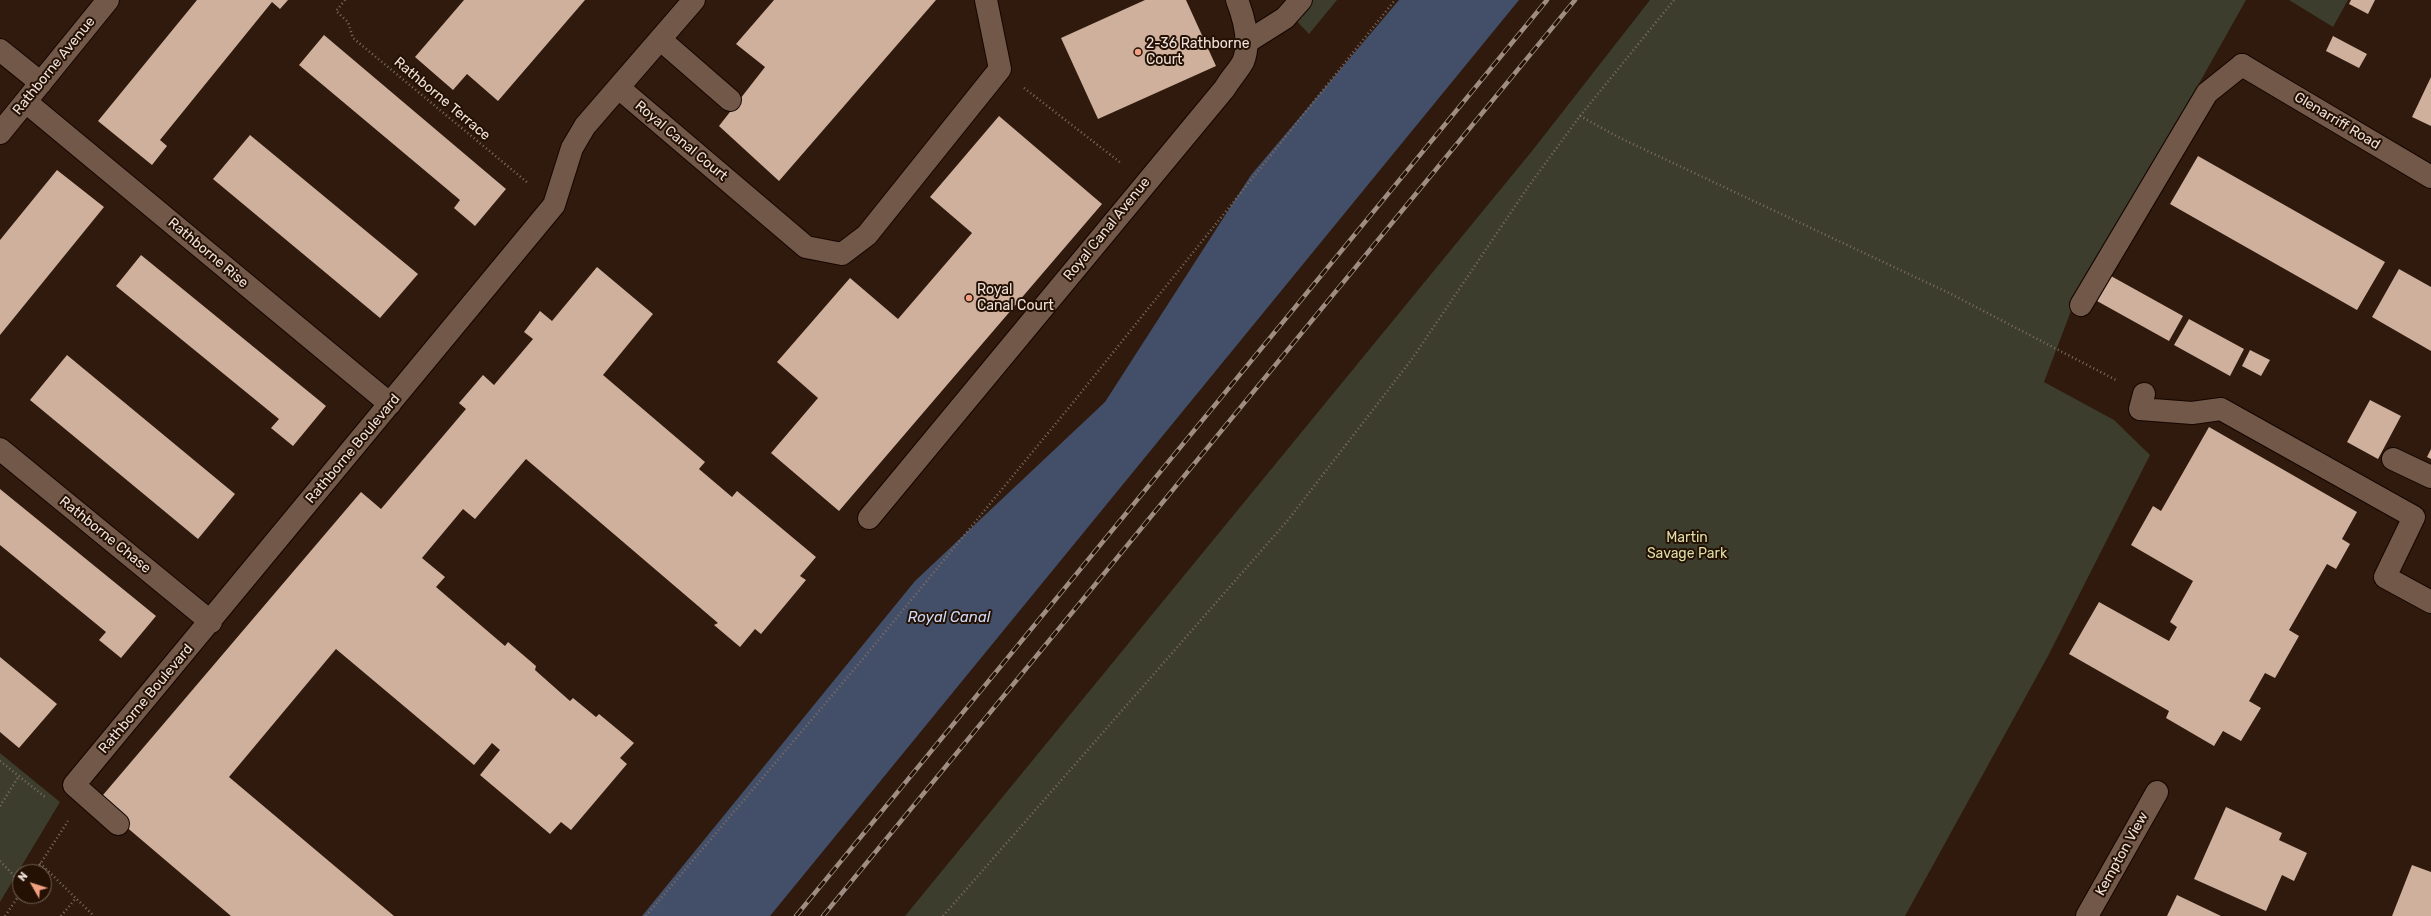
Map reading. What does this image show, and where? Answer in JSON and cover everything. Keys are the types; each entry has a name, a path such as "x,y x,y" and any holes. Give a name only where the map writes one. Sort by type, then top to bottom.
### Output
{"street":[{"name":"Rathborne Avenue","path":"0,133 108,0"},
{"name":"Rathborne Boulevard","path":"118,824 74,785 211,622 554,205 572,148 585,126 661,40 694,0"},
{"path":"986,0 1000,69"},
{"name":"Royal Canal Avenue","path":"869,518 1225,88 1243,61 1247,42 1242,14 1237,0"},
{"path":"1247,42 1285,18 1301,0"},
{"path":"661,40 730,100"},
{"path":"0,50 41,82"},
{"name":"Glenarriff Road","path":"2081,305 2207,93 2242,65 2431,177"},
{"name":"Royal Canal Court","path":"619,88 806,247 842,254 867,235 1000,69"},
{"name":"Rathborne Rise","path":"26,102 390,404"},
{"path":"2144,394 2140,408 2192,413 2221,409 2414,517 2385,577 2431,602"},
{"name":"Rathborne Chase","path":"0,449 211,622"},
{"path":"2393,459 2431,477"},
{"name":"Kempton View","path":"2087,916 2156,792"}],"path":[{"name":"Rathborne Terrace","path":"344,0 336,11 348,22 354,38 554,205"},
{"path":"646,916 862,660 1071,405 1395,0"},
{"path":"942,916 1288,520 1412,359 1528,187 1580,116 1674,0"},
{"path":"1000,69 1146,182"},
{"path":"1580,116 1620,138 1949,293 2144,394"},
{"path":"0,761 48,799"},
{"path":"0,806 19,776"},
{"path":"85,795 40,863 94,916"},
{"path":"0,860 12,873"},
{"path":"61,916 76,898"},
{"path":"5,916 13,904"}],"green space":[{"path":"1285,0 1337,0 1309,34 1290,14"},
{"name":"Martin Savage Park","path":"1650,0 2246,0 2071,311 2044,382 2114,420 2150,455 2048,656 1905,916 905,916 1532,151"},
{"path":"2289,0 2348,0 2333,27"},
{"path":"0,753 60,802 23,864 12,864 12,882 0,902"}],"water":[{"name":"Royal Canal","path":"1399,0 1519,0 770,916 642,916 915,581 1105,402 1251,175"}],"building":[{"path":"197,0 288,0 280,9 272,2 160,140 167,146 152,165 98,121"},
{"path":"464,0 585,0 498,101 467,74 453,90 415,57"},
{"path":"774,0 936,0 779,181 719,126 765,67 736,44"},
{"name":"2-36 Rathborne Court","path":"1145,0 1186,0 1216,66 1098,119 1061,38"},
{"path":"2351,0 2375,0 2368,14 2349,4"},
{"path":"324,35 506,189 475,226 454,208 460,200 299,65"},
{"path":"2333,36 2367,54 2359,68 2326,51"},
{"path":"2431,77 2431,126 2412,117"},
{"name":"Royal Canal Court","path":"999,116 1102,204 839,511 771,453 818,398 777,362 850,278 898,319 972,233 930,197"},
{"path":"250,135 418,274 380,318 213,179"},
{"path":"2198,156 2385,262 2357,310 2170,204"},
{"path":"57,170 104,207 0,335 0,240"},
{"path":"141,255 326,406 293,446 271,428 279,419 116,286"},
{"path":"597,267 653,314 603,375 705,462 699,469 732,497 737,491 816,557 800,576 806,580 761,634 755,629 740,647 714,625 718,623 526,459 475,519 463,509 422,558 445,577 436,587 505,646 508,642 536,666 535,670 570,701 573,698 596,717 599,714 634,743 620,758 627,764 571,830 561,822 550,834 480,775 500,750 492,743 474,765 336,649 229,777 394,916 231,916 97,802 361,492 381,509 466,409 459,403 483,375 494,385 533,339 524,332 540,311 552,321"},
{"path":"2399,269 2431,287 2431,351 2372,317"},
{"path":"2111,276 2183,316 2169,341 2097,301"},
{"path":"2189,319 2244,349 2230,376 2174,345"},
{"path":"2250,350 2270,360 2261,376 2242,366"},
{"path":"67,355 235,494 198,539 30,400"},
{"path":"2370,400 2401,416 2378,459 2347,442"},
{"path":"2209,427 2357,512 2342,539 2350,544 2336,569 2327,564 2289,630 2299,636 2275,678 2265,673 2249,701 2261,708 2241,741 2223,731 2214,746 2166,718 2169,711 2069,654 2099,602 2169,641 2177,627 2170,622 2193,581 2131,545 2153,506 2161,511"},
{"path":"2431,449 2431,459 2427,457"},
{"path":"0,489 156,616 121,658 99,640 106,632 0,545"},
{"path":"0,657 57,704 19,748 0,732"},
{"path":"2226,807 2282,833 2279,840 2307,853 2294,881 2282,875 2266,911 2194,879"},
{"path":"2412,865 2431,872 2431,916 2392,916"},
{"path":"2177,895 2221,916 2167,916"}],"railway":[{"path":"796,916 1547,0"},
{"path":"823,916 1575,0"}],"place":[{"name":"2-36 Rathborne Court","path":"1138,52"},
{"name":"Royal Canal Court","path":"969,298"}]}
